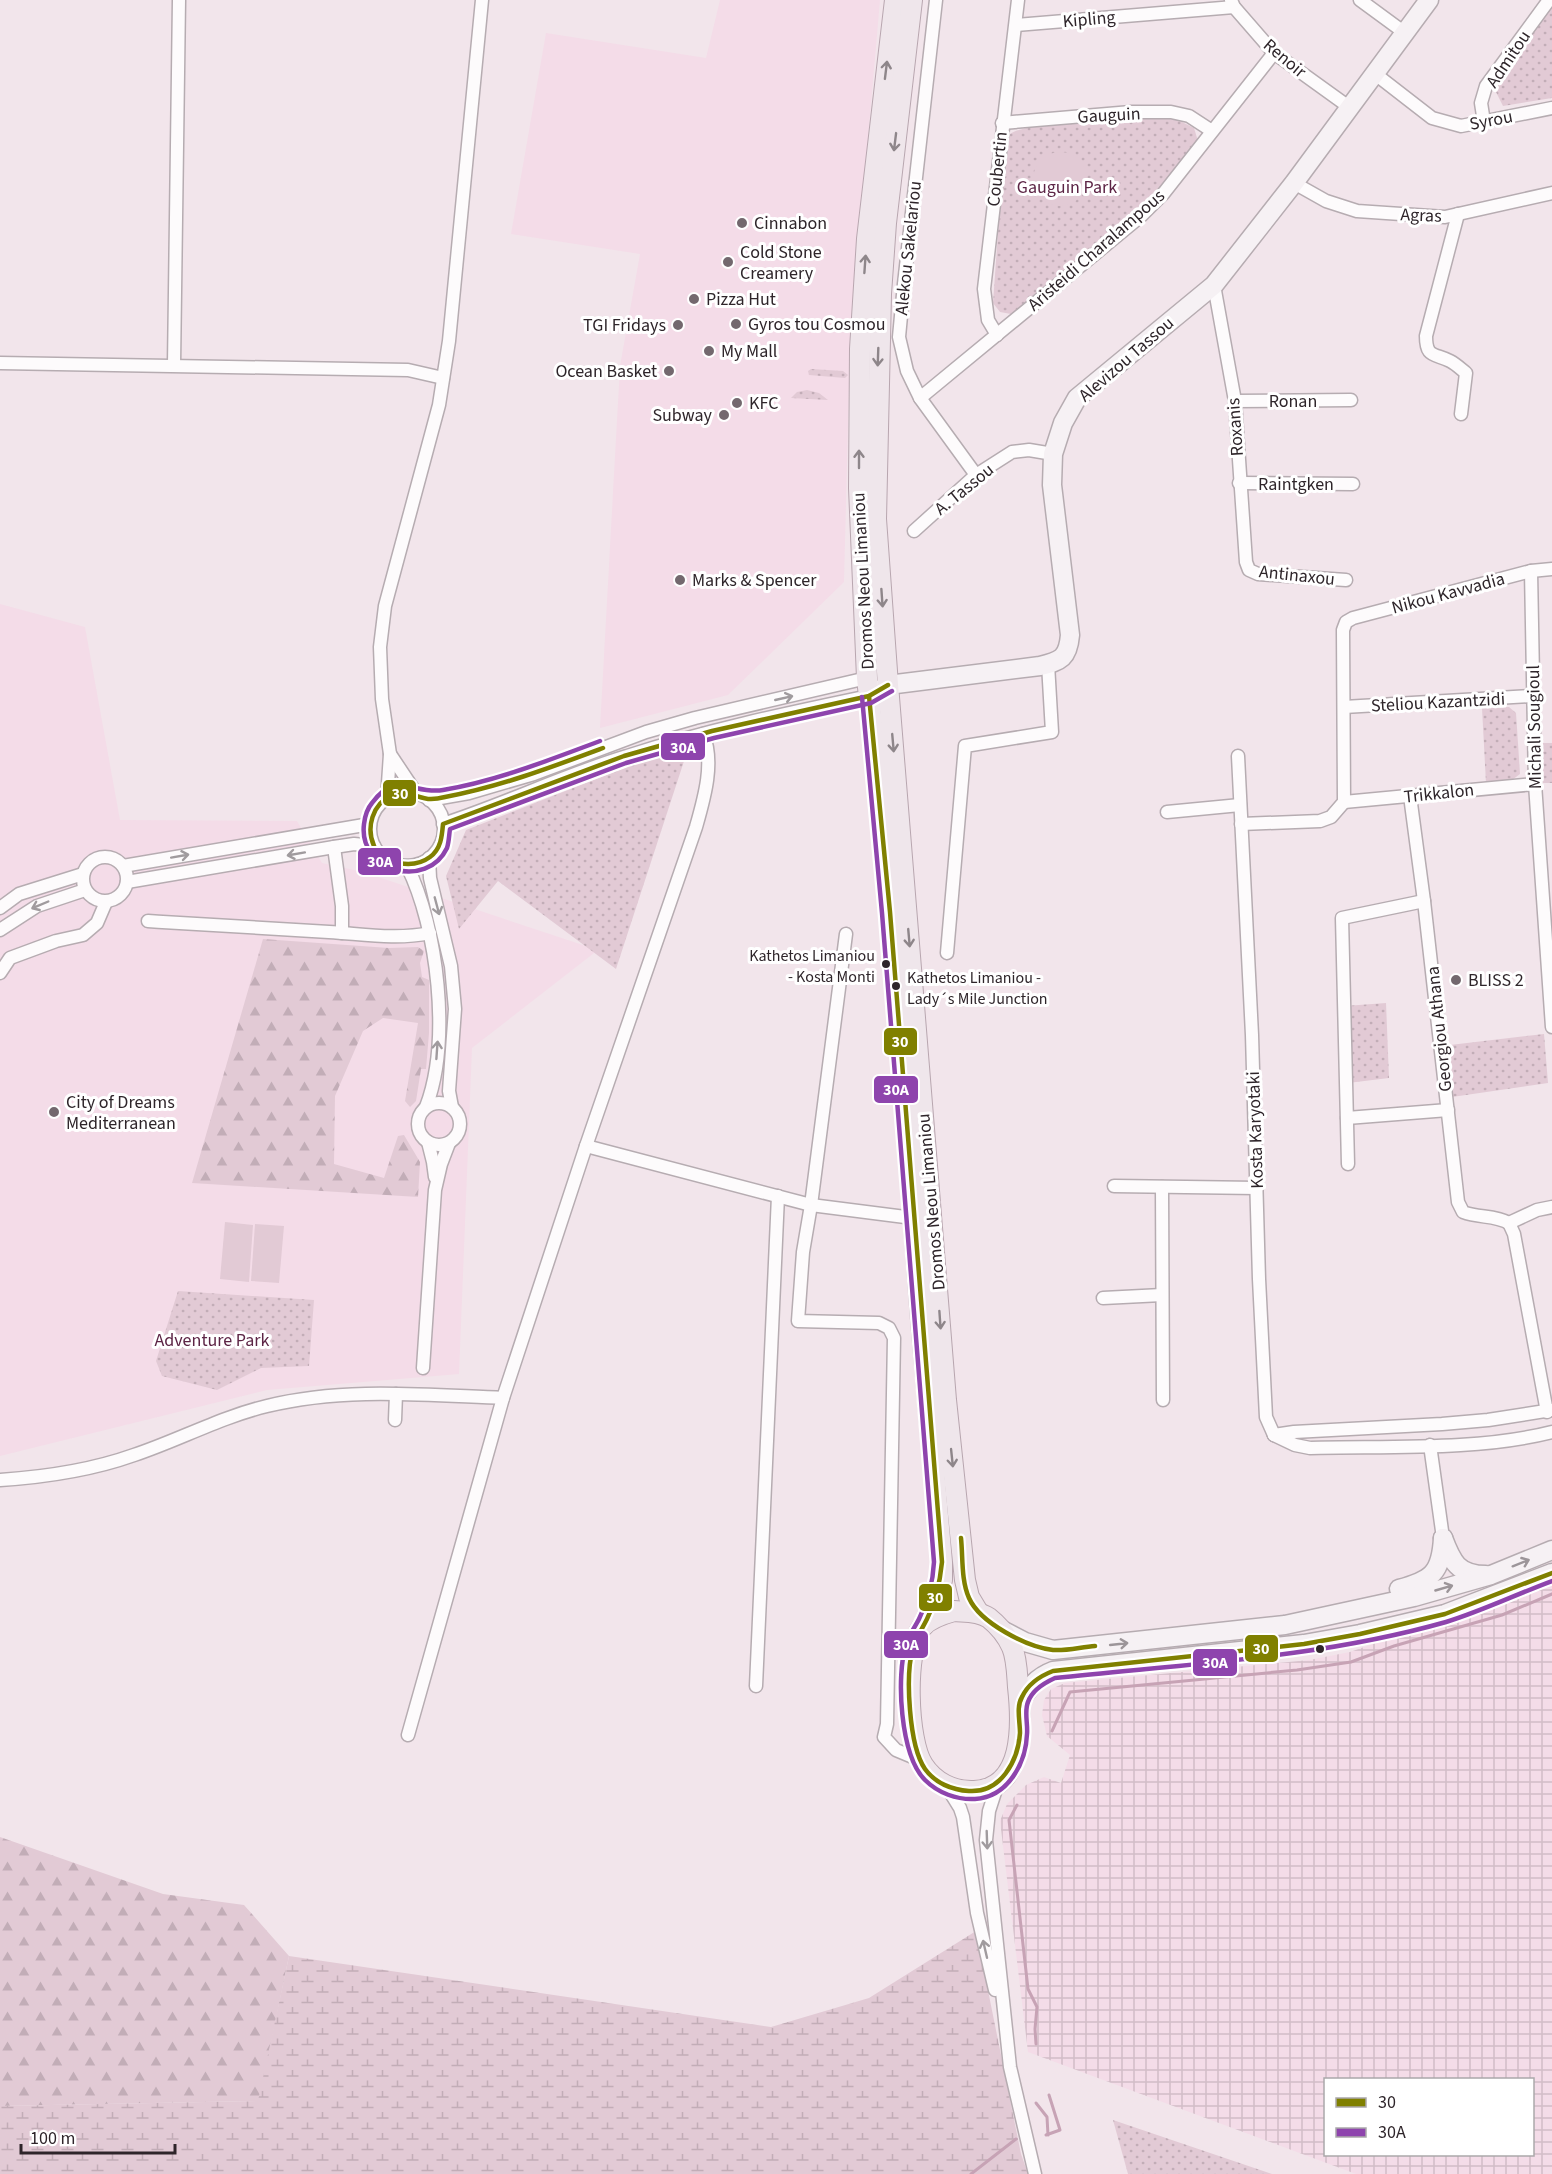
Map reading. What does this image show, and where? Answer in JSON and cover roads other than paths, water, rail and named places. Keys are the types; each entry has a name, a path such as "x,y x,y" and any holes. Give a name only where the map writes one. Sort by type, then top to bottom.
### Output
{"main road":[{"name":"Dromos Neou Limaniou","path":"894,0 870,204 860,349 859,488 868,687 887,862 942,1562 942,1580 924,1625"},
{"name":"Dromos Neou Limaniou","path":"912,0 886,223 878,364 876,519 946,1400 965,1581 969,1597 978,1612"},
{"name":"Alevizou Tassou","path":"888,685 1047,664 1060,660 1069,651 1070,635 1052,485 1053,454 1063,423 1077,398 1214,285 1294,183 1429,0"},
{"path":"868,687 888,685"},
{"path":"1443,1538 1450,1556 1460,1569 1476,1575 1491,1575"},
{"path":"1285,1624 1339,1605 1416,1584 1433,1575 1442,1553 1443,1538"},
{"path":"1002,1630 1012,1646 1016,1660 1020,1725 1015,1759 998,1783 990,1788 974,1791 947,1787 931,1776 920,1760 910,1702 912,1652 924,1625 939,1615 954,1611 978,1612 1002,1630 1025,1642 1053,1650 1285,1624 1414,1597 1491,1575 1552,1550"},
{"path":"1020,1702 1026,1691 1043,1675 1062,1669 1304,1644 1360,1634 1444,1614 1552,1573"}],"street":[{"path":"174,365 178,0"},
{"path":"387,798 390,754 382,688 380,647 385,606 439,405 448,341 482,0"},
{"name":"Alekou Sakelariou","path":"936,0 899,337 907,371 920,398 976,475"},
{"name":"Coubertin","path":"997,335 988,320 984,289 1018,0"},
{"path":"1360,0 1405,33"},
{"name":"Admitou","path":"1484,122 1481,103 1486,86 1549,0"},
{"name":"Kipling","path":"1016,26 1232,3"},
{"name":"Renoir","path":"1232,3 1274,53 1349,107"},
{"name":"Aristeidi Charalampous","path":"920,398 1141,216 1163,194 1274,53"},
{"name":"Syrou","path":"1374,73 1432,118 1461,126 1552,108"},
{"name":"Gauguin","path":"1002,123 1131,112 1171,112 1189,116 1212,131"},
{"name":"Agras","path":"1294,183 1326,201 1357,211 1445,217 1552,193"},
{"path":"1458,214 1426,336 1426,346 1432,355 1450,361 1466,373 1461,414"},
{"name":"Roxanis","path":"1214,285 1235,401 1239,483 1246,562 1249,570"},
{"path":"0,363 408,370 443,378"},
{"name":"Ronan","path":"1235,401 1351,400"},
{"name":"A. Tassou","path":"914,531 976,475 1012,452 1029,450 1053,454"},
{"name":"Raintgken","path":"1239,483 1353,484"},
{"name":"Nikou Kavvadia","path":"1344,707 1344,630 1346,622 1353,618 1532,571 1552,569"},
{"name":"Antinaxou","path":"1249,570 1258,574 1346,580"},
{"name":"Michali Sougioul","path":"1532,571 1535,784 1552,1027"},
{"path":"947,953 965,746 1052,732 1047,664"},
{"path":"443,824 624,756 868,687"},
{"path":"429,800 469,793 534,774 656,729 868,687"},
{"name":"Steliou Kazantzidi","path":"1344,707 1532,696"},
{"path":"1241,824 1320,821 1331,817 1344,802 1344,707"},
{"path":"408,1735 503,1398 586,1146 696,828 704,798 708,768 707,742 703,734"},
{"path":"390,754 416,793 429,800 439,811 443,824 439,847 429,858 407,866 384,858 374,846 370,824 376,809 387,798 401,793 416,793"},
{"name":"Kosta Karyotaki","path":"1238,756 1252,1035 1266,1417 1274,1435"},
{"name":"Trikkalon","path":"1344,802 1535,784"},
{"name":"Georgiou Athana","path":"1410,796 1458,1202 1463,1212 1475,1217 1500,1218 1509,1223"},
{"path":"1167,812 1240,805"},
{"path":"123,866 370,824"},
{"path":"127,882 354,844 374,846"},
{"path":"334,847 342,906 342,933"},
{"path":"0,908 20,894 83,874 92,861 102,857 113,859 123,866 127,882 118,898 106,902 94,899 85,890 83,874"},
{"path":"429,858 430,878 451,966 455,1009 449,1090 452,1107"},
{"path":"407,866 430,933 437,969 439,1021 434,1088 418,1122 420,1133 428,1142 434,1162 435,1190 423,1368"},
{"path":"0,930 36,906 85,890"},
{"path":"1348,1164 1342,918 1424,901"},
{"path":"0,973 10,958 56,941 83,935 97,923 106,902"},
{"path":"148,921 399,938 430,933"},
{"path":"846,934 803,1252 798,1321 879,1323 889,1328 894,1338 887,1724 884,1737 896,1750 920,1760"},
{"path":"426,1107 443,1103 452,1107 459,1115 460,1126 457,1136 449,1143 435,1190"},
{"path":"1347,1118 1448,1110"},
{"path":"428,1142 439,1145 449,1143"},
{"path":"586,1146 811,1205 914,1218"},
{"path":"1114,1186 1257,1188"},
{"path":"1162,1187 1163,1400"},
{"path":"756,1686 778,1196"},
{"path":"1274,1435 1442,1424 1549,1411 1514,1234 1509,1223 1538,1210 1552,1207"},
{"path":"1103,1298 1162,1295"},
{"path":"0,1480 98,1466 133,1456 230,1417 264,1406 302,1398 346,1394 396,1394 503,1398"},
{"path":"395,1420 396,1394"},
{"path":"1274,1435 1310,1448 1508,1441 1552,1432"},
{"path":"1430,1445 1443,1538"},
{"path":"887,1724 910,1702"},
{"path":"998,1783 989,1811 986,1840 997,1929 1004,2026 1012,2078 1035,2174"},
{"path":"947,1787 963,1816 977,1913 1004,2026"}],"waterway":[{"path":"1052,1731 1070,1692 1297,1670 1351,1662 1394,1646 1502,1615 1552,1594"},
{"path":"1017,1805 1009,1820 1028,1989 1037,2007 1036,2044"},
{"path":"1046,2135 1060,2130 1049,2095"},
{"path":"1036,2103 1047,2117 1048,2135"},
{"path":"971,2174 1016,2139"}],"place":[{"name":"Cinnabon","path":"742,223"},
{"name":"Cold Stone Creamery","path":"728,262"},
{"name":"Pizza Hut","path":"694,299"},
{"name":"Gyros tou Cosmou","path":"736,324"},
{"name":"TGI Fridays","path":"678,325"},
{"name":"My Mall","path":"709,351"},
{"name":"Ocean Basket","path":"669,371"},
{"name":"KFC","path":"737,403"},
{"name":"Subway","path":"724,415"},
{"name":"Marks & Spencer","path":"680,580"},
{"name":"Kathetos Limaniou - Kosta Monti","path":"886,964"},
{"name":"BLISS 2","path":"1456,980"},
{"name":"Kathetos Limaniou - Lady´s Mile Junction","path":"896,986"},
{"name":"City of Dreams Mediterranean","path":"54,1112"}],"park label":[{"name":"Gauguin Park","path":"1067,187"},
{"name":"Adventure Park","path":"212,1340"}]}
